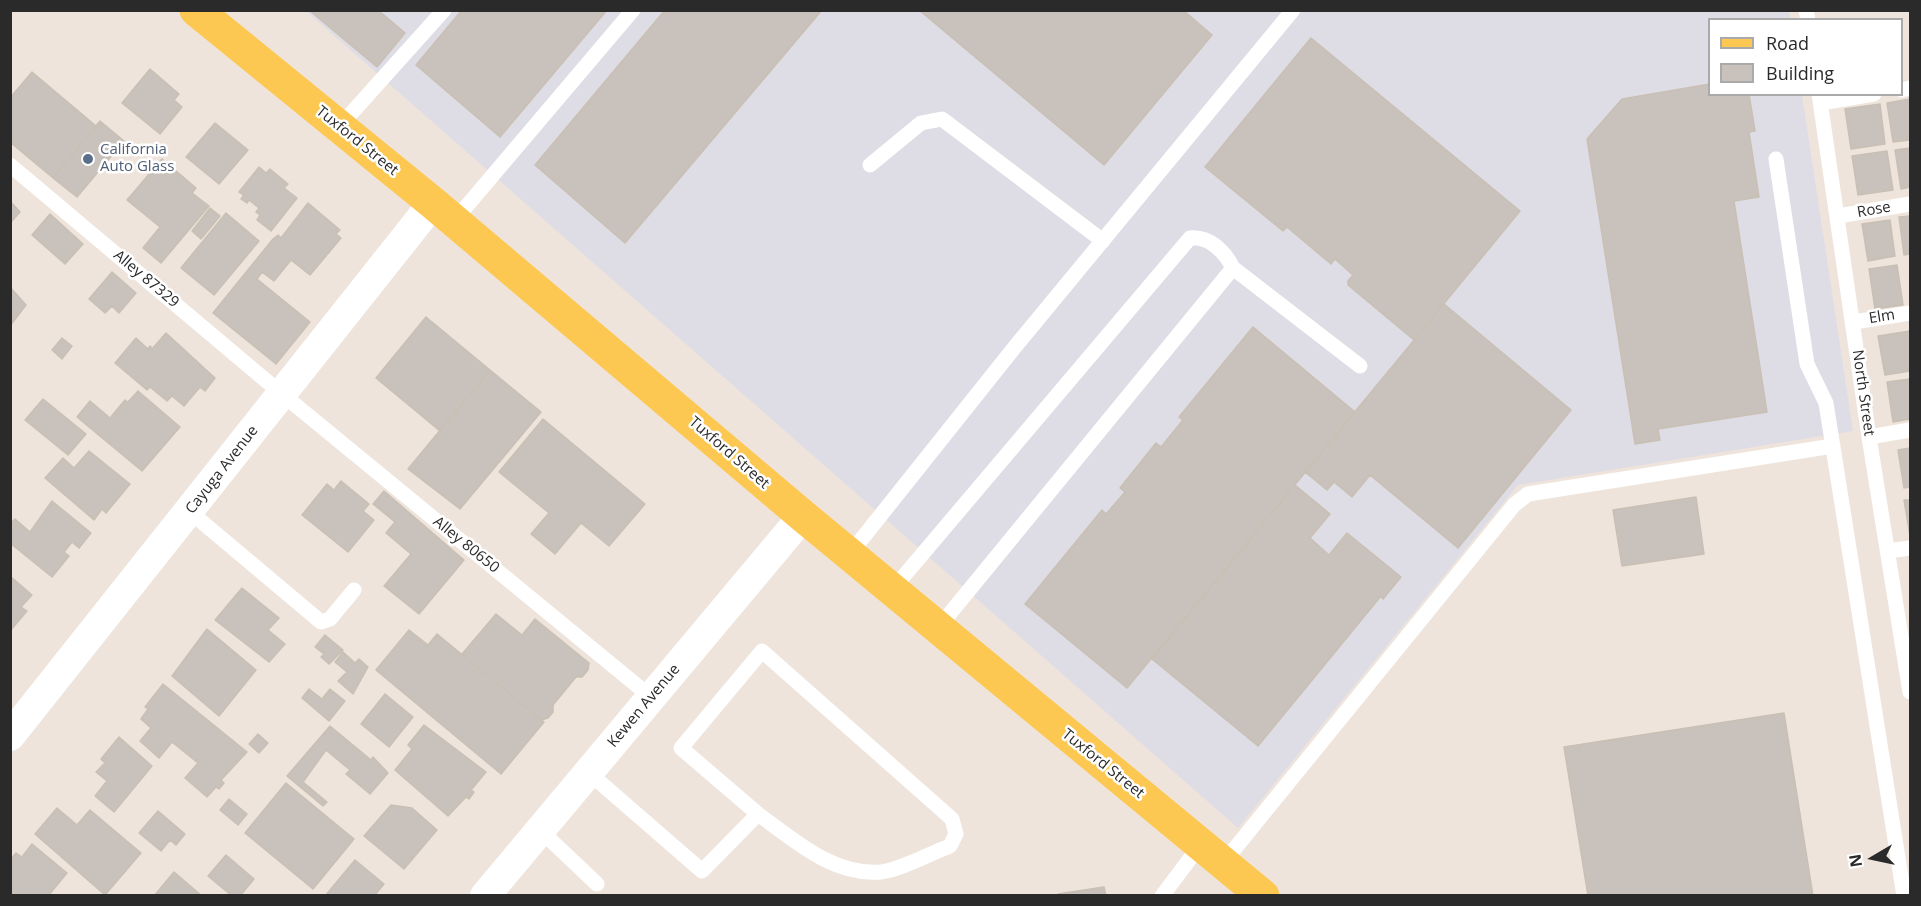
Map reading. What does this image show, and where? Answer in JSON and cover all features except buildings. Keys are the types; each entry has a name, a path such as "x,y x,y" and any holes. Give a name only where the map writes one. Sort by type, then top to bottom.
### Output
{"main road":[{"name":"Tuxford Street","path":"196,10 444,212 849,555 1263,896"}],"street":[{"name":"Cayuga Avenue","path":"10,736 282,394 444,212"},
{"name":"Kewen Avenue","path":"485,896 803,516"}],"lane":[{"path":"339,127 444,10"},
{"path":"444,212 633,10"},
{"path":"849,555 1293,10"},
{"path":"1820,99 1852,96"},
{"name":"North Street","path":"1820,99 1869,436 1911,692"},
{"path":"870,165 921,123 942,119 1103,241"},
{"path":"1776,159 1807,364 1826,404 1904,896"},
{"name":"Alley 87329","path":"10,165 282,394"},
{"name":"Rose","path":"1838,216 1911,204"},
{"path":"892,590 1190,238 1210,241 1228,257 1233,268 1360,366"},
{"path":"938,628 1233,268"},
{"name":"Elm","path":"1854,322 1911,313"},
{"name":"Alley 80650","path":"282,394 651,697"},
{"path":"1869,436 1911,430"},
{"path":"1162,896 1212,853 1514,505 1528,494 1833,446"},
{"path":"189,510 321,622 330,619 354,590"},
{"path":"1888,550 1911,548"},
{"path":"762,651 952,819 956,834 950,846 882,872 854,871 833,865 758,814 681,748 762,651"},
{"path":"588,772 702,872 758,814"},
{"path":"540,830 597,884"}],"shaded area":[{"path":"306,11 1789,11 1790,18 1708,18 1708,96 1802,96 1853,431 1518,485 1238,828"}],"place":[{"name":"California Auto Glass","path":"88,159"}]}
